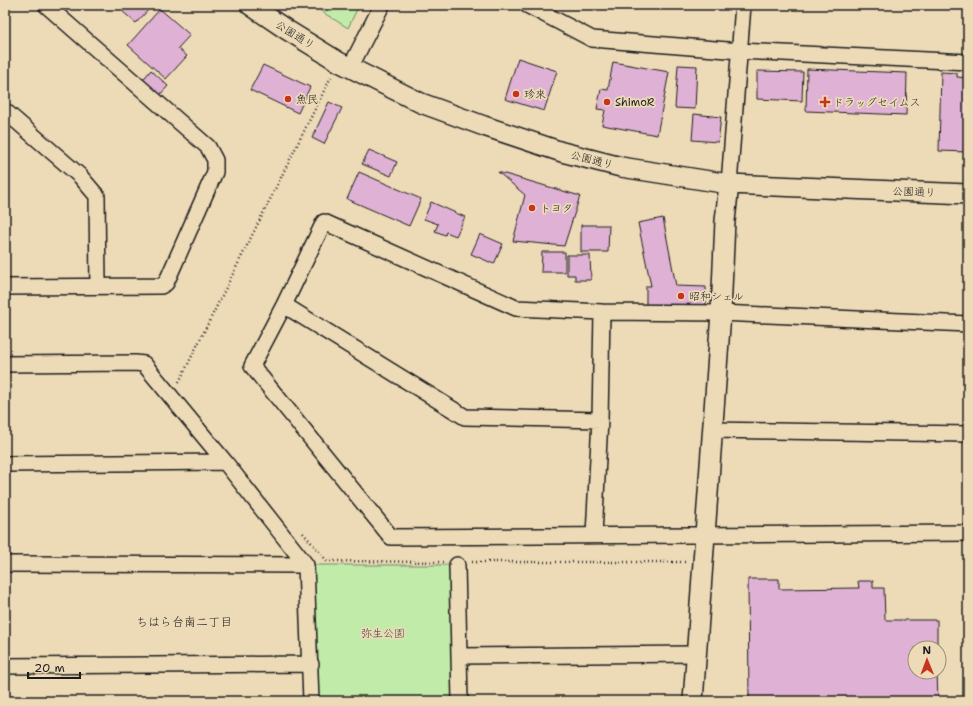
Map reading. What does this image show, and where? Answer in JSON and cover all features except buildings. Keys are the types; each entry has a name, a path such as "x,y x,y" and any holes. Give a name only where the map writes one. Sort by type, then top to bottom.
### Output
{"street":[{"path":"5,287 161,286 166,283 215,172 215,160 208,147 46,5"},
{"name":"公園通り","path":"250,5 344,65 421,103 562,152 621,167 729,184 968,194"},
{"path":"344,65 382,5"},
{"path":"527,5 592,39 740,51 968,62"},
{"path":"693,701 721,313 726,220 743,5"},
{"path":"5,111 80,176 97,196 98,286"},
{"path":"968,324 721,313 602,312 516,308 324,222 284,305 252,366 391,537 968,533"},
{"path":"284,305 465,417 600,420"},
{"path":"594,535 600,420 602,312"},
{"path":"5,364 135,362 144,364 225,462 306,565 311,664 311,701"},
{"path":"712,430 968,434"},
{"path":"5,464 225,462"},
{"path":"5,564 306,565"},
{"path":"457,565 460,701"},
{"path":"459,656 697,654"},
{"path":"5,666 311,664"}],"path":[{"path":"170,396 344,65"}],"green space":[{"path":"311,5 359,5 348,28"},
{"name":"弥生公園","path":"306,565 457,565 460,701 310,701"}],"place":[{"name":"珍來","path":"516,94"},
{"name":"魚民","path":"288,99"},
{"name":"ShimoR","path":"607,102"},
{"name":"ドラッグセイムス","path":"825,102"},
{"name":"トヨタ","path":"532,208"},
{"name":"昭和シェル","path":"681,296"}],"district":[{"name":"ちはら台南二丁目","path":"184,622"}]}
